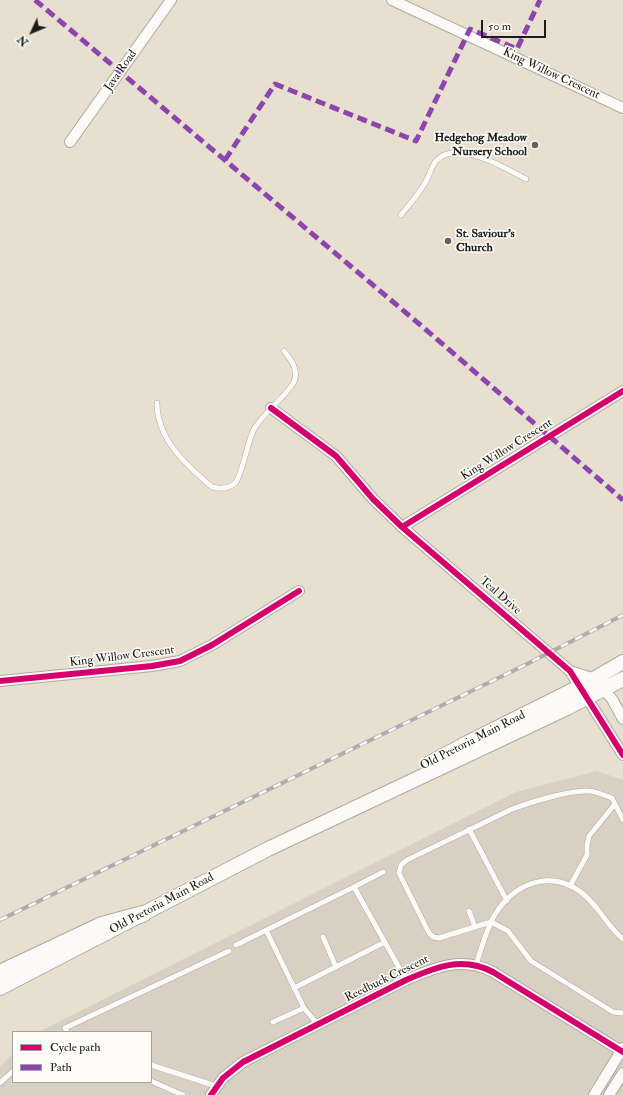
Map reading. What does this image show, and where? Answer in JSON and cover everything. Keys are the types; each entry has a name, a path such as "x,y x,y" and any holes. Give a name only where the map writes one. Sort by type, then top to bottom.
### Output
{"main road":[{"name":"Old Pretoria Main Road","path":"0,988 325,821 339,808 582,693 599,684 623,662"},
{"name":"Old Pretoria Main Road","path":"599,684 623,679"},
{"path":"0,973 102,925 143,914"}],"street":[{"name":"Java Road","path":"70,142 171,0"},
{"name":"King Willow Crescent","path":"392,0 623,108"},
{"name":"King Willow Crescent","path":"402,527 623,391"},
{"name":"Teal Drive","path":"271,408 336,456 373,499 402,527 570,671 599,684"},
{"name":"King Willow Crescent","path":"0,681 152,666 180,661 219,641 299,592"},
{"name":"Teal Drive","path":"570,671 582,693 614,739 623,755"},
{"path":"599,684 623,719"},
{"name":"Reedbuck Crescent","path":"214,1091 229,1072 243,1062 406,980 446,964 461,963 476,965 493,972 622,1051"},
{"path":"594,1095 622,1051"},
{"path":"610,1095 623,1073"}],"lane":[{"path":"401,215 421,190 435,163 449,152 461,152 486,159 526,179"},
{"path":"157,403 157,411 168,442 212,487 228,487 237,480 253,432 271,408 287,391 296,376 292,361 284,351"},
{"path":"623,820 612,798 589,791 578,792 522,805 407,860 401,865 399,873 429,933 433,937 439,938 491,922 508,931 531,961 613,1012 623,1012"},
{"path":"570,886 587,855 586,846 589,836 615,804"},
{"path":"469,830 507,901"},
{"path":"236,945 383,872"},
{"path":"476,965 491,922 515,892 540,880 553,880 570,886 583,893 623,939"},
{"path":"354,887 406,980"},
{"path":"469,911 475,927"},
{"path":"266,930 304,1008 318,1025"},
{"path":"323,937 336,967"},
{"path":"294,988 385,942"},
{"path":"66,1031 65,1028 229,951"},
{"path":"273,1022 304,1008"},
{"path":"152,1065 214,1091"},
{"path":"0,1083 12,1072"},
{"path":"152,1081 183,1095"}],"shaded area":[{"path":"597,771 623,780 623,1095 0,1095 0,1066 12,1054 12,1083 152,1083 152,1031 40,1031 516,792"}],"railway":[{"path":"0,920 523,666 623,615"}],"marked path":[{"path":"35,0 424,328 623,500"},
{"path":"225,160 275,84 416,141 470,29 517,49 540,0"}],"cycle path":[{"path":"402,527 623,391"},
{"path":"271,408 336,456 373,499 402,527 570,671 623,755"},
{"path":"0,681 152,666 180,661 212,645 299,591"},
{"path":"211,1095 223,1078 243,1062 406,980 428,971 449,965 471,965 482,967 493,972 623,1052"}],"place":[{"name":"Hedgehog Meadow Nursery School","path":"535,145"},
{"name":"St. Saviour's Church","path":"448,241"}]}
